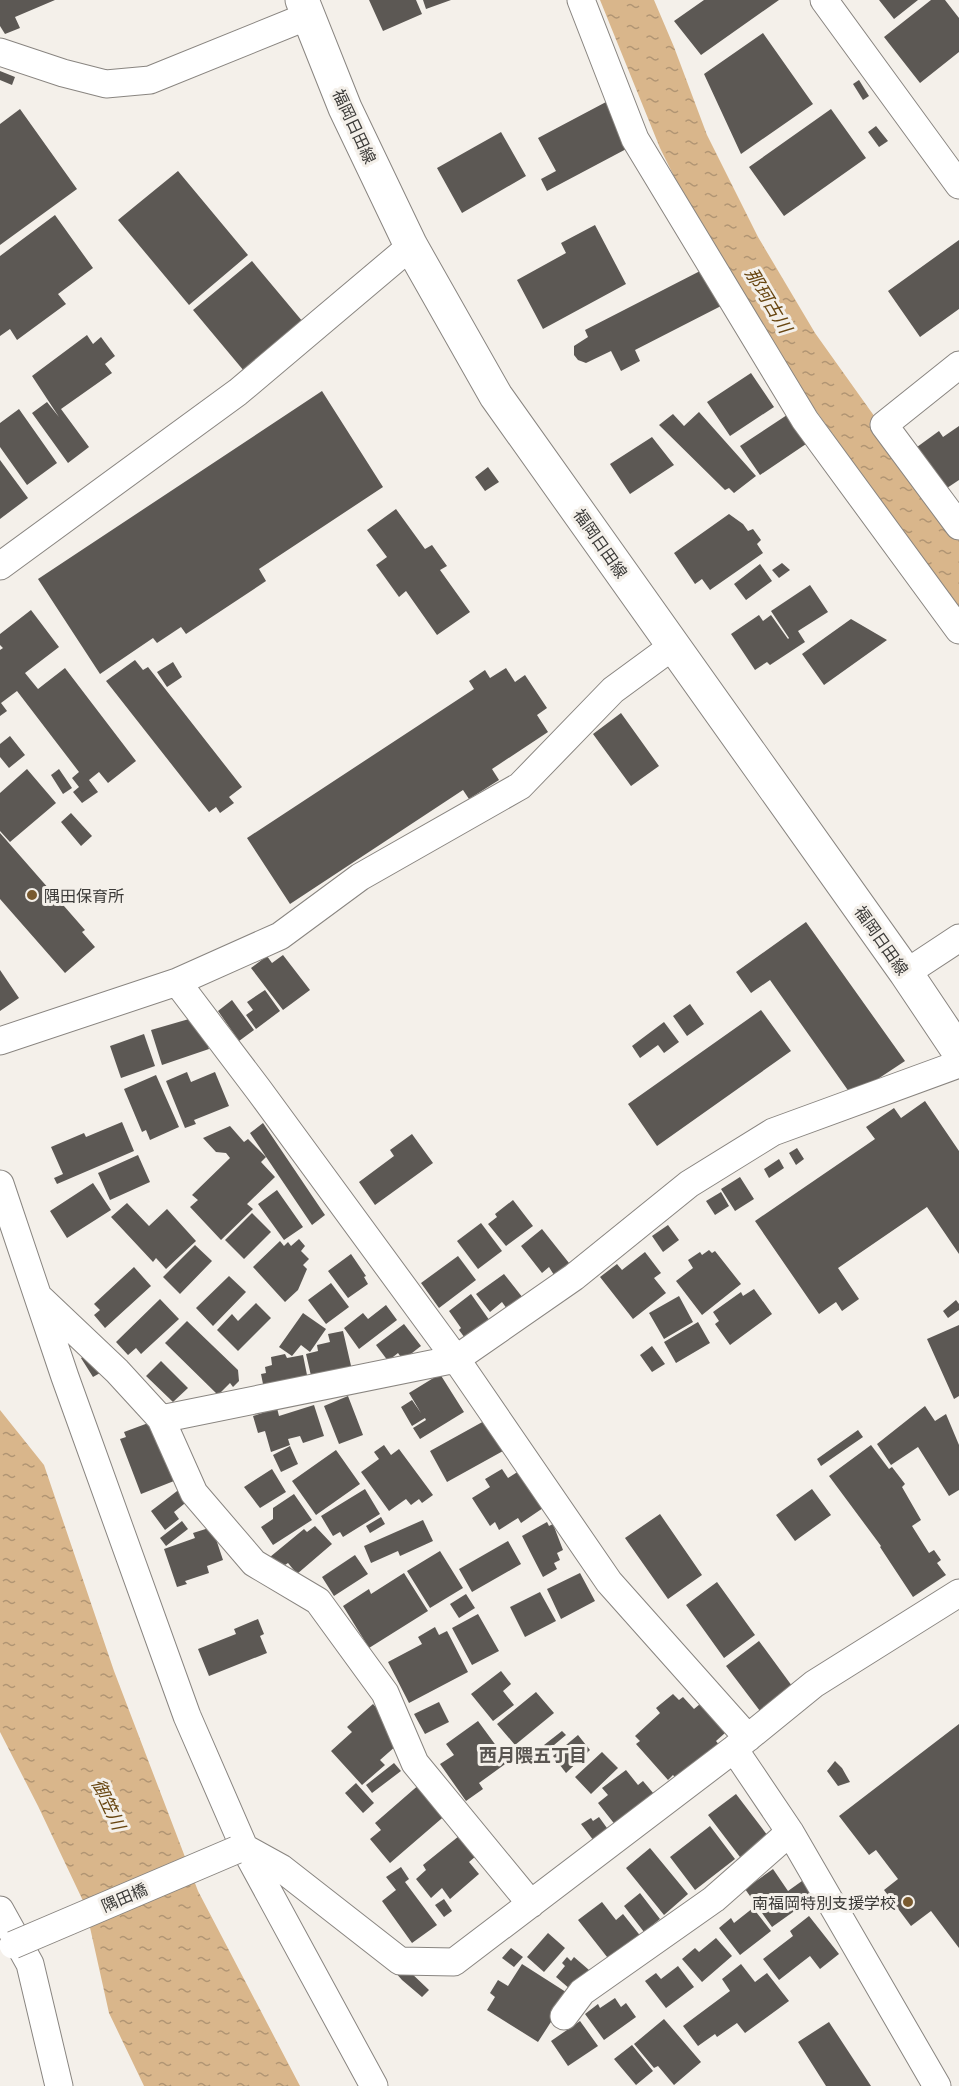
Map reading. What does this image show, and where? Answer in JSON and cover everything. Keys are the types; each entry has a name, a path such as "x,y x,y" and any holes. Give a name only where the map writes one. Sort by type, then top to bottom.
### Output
{"main road":[{"name":"福岡日田線","path":"305,8 345,108 411,246 496,396 959,1052"}],"street":[{"path":"581,0 635,139 805,420 959,630"},
{"path":"824,0 959,185"},
{"path":"0,52 63,73 106,84 150,80 305,8"},
{"path":"0,566 238,392 411,246"},
{"path":"959,365 884,425 959,526"},
{"path":"0,1041 177,982 280,936 360,877 520,786 613,690 673,646"},
{"path":"906,974 959,938"},
{"path":"177,982 266,1098 456,1359 609,1582 741,1744 937,2086"},
{"path":"161,1419 456,1359 574,1276 689,1184 773,1132 959,1064"},
{"path":"0,1184 187,1716 240,1848 374,2086"},
{"path":"38,1296 117,1371 161,1419 194,1493 254,1563 318,1601 385,1693 415,1763 531,1904"},
{"path":"240,1848 281,1868 400,1960 454,1962 741,1744 814,1684 959,1593"},
{"path":"564,2016 582,1992 714,1899 790,1832"},
{"name":"隅田橋","path":"7,1945 240,1848"},
{"path":"0,1910 30,1964 57,2086"},
{"path":"7,1945 45,2067 57,2086"}],"water":[{"name":"那珂古川","path":"600,0 654,0 707,135 758,237 815,333 959,535 959,612 780,360 714,257 660,148"},
{"name":"御笠川","path":"0,1410 44,1465 114,1671 198,1891 300,2086 144,2086 109,2013 85,1905 0,1732"}],"building":[{"path":"0,0 55,0 15,17 20,28 5,34 0,26"},
{"path":"369,0 416,0 422,14 383,31"},
{"path":"423,0 451,0 426,9"},
{"path":"704,0 779,0 701,55 674,21"},
{"path":"879,0 918,0 894,19"},
{"path":"931,0 945,0 959,18 959,52 920,83 884,37"},
{"path":"763,33 813,104 741,154 704,74"},
{"path":"0,71 15,77 12,85 0,80"},
{"path":"859,80 869,96 863,100 853,84"},
{"path":"606,102 630,147 547,191 541,179 556,171 538,138"},
{"path":"20,109 77,189 0,245 0,124"},
{"path":"831,109 866,158 784,216 749,167"},
{"path":"876,126 888,141 879,147 868,132"},
{"path":"501,132 526,176 462,213 437,168"},
{"path":"178,171 248,255 189,305 118,220"},
{"path":"55,215 93,268 58,294 66,304 17,340 10,329 0,336 0,256"},
{"path":"595,225 626,284 543,329 517,280 566,253 561,243"},
{"path":"959,240 959,309 920,337 888,291"},
{"path":"252,261 308,328 249,377 193,310"},
{"path":"702,270 721,306 635,350 640,361 621,371 611,351 586,363 578,360 574,355 574,346 588,337 585,330"},
{"path":"87,335 93,344 101,337 115,356 105,364 112,373 61,409 89,447 68,463 32,413 47,402 59,417 32,376"},
{"path":"751,373 774,407 730,436 707,402"},
{"path":"322,391 383,487 259,569 266,581 186,634 181,627 157,643 153,638 100,674 38,579"},
{"path":"19,409 57,463 27,485 0,447 0,423"},
{"path":"699,412 756,476 734,493 729,488 725,490 659,425 673,414 684,426"},
{"path":"787,415 806,444 760,475 740,446"},
{"path":"959,426 959,480 947,488 917,447 939,431 943,437"},
{"path":"652,437 674,465 630,494 610,464"},
{"path":"0,460 28,498 0,519"},
{"path":"488,467 499,482 485,491 475,477"},
{"path":"396,509 425,549 432,545 447,566 440,570 470,612 437,635 406,591 399,597 376,565 387,557 367,530"},
{"path":"729,514 743,524 748,531 753,529 761,540 757,544 763,553 710,590 702,579 695,584 674,553"},
{"path":"782,563 790,570 779,578 772,570"},
{"path":"760,564 772,581 746,600 734,584"},
{"path":"810,585 828,612 798,631 805,642 770,665 767,662 755,670 731,634 759,615 763,621 771,615 788,639 771,611"},
{"path":"31,610 59,647 25,673 38,689 65,668 136,761 108,783 99,772 89,780 98,792 82,803 73,792 79,787 72,778 79,772 17,691 1,703 7,711 0,716 0,650 3,648 0,645 0,634"},
{"path":"851,619 887,640 824,685 802,654"},
{"path":"135,660 143,670 148,667 242,787 229,797 234,803 220,813 216,807 209,812 106,681"},
{"path":"173,662 182,677 167,687 157,672"},
{"path":"506,668 515,682 525,675 547,708 537,715 548,732 492,769 499,780 469,799 463,790 290,904 247,838 474,689 469,681 485,670 490,678"},
{"path":"621,713 659,766 631,786 593,734"},
{"path":"10,736 25,755 9,768 0,757 0,744"},
{"path":"27,769 56,803 10,842 0,831 0,793"},
{"path":"59,769 72,788 63,794 51,775"},
{"path":"71,813 92,836 81,846 61,822"},
{"path":"0,833 85,930 82,932 95,947 65,973 0,899"},
{"path":"806,922 905,1061 852,1096 770,980 751,993 736,972"},
{"path":"283,955 310,990 283,1010 251,968 267,956 272,963"},
{"path":"0,970 19,998 0,1011"},
{"path":"265,990 280,1011 256,1029 246,1015 253,1010 247,1002"},
{"path":"232,1000 254,1030 239,1041 218,1011"},
{"path":"690,1004 704,1024 687,1036 673,1016"},
{"path":"761,1010 791,1051 657,1146 628,1104"},
{"path":"189,1019 192,1025 200,1022 209,1049 162,1065 151,1030"},
{"path":"664,1022 679,1042 664,1053 658,1045 640,1058 632,1046"},
{"path":"144,1034 155,1066 121,1078 110,1046"},
{"path":"187,1072 191,1082 215,1072 229,1106 194,1120 196,1124 185,1128 166,1081"},
{"path":"156,1075 179,1127 150,1140 146,1130 142,1132 124,1089"},
{"path":"925,1101 959,1151 959,1254 927,1207 838,1268 859,1299 842,1311 836,1302 819,1314 755,1221 875,1139 866,1127 894,1108 901,1118"},
{"path":"122,1122 134,1151 57,1184 54,1178 63,1174 51,1147 84,1133 86,1137"},
{"path":"263,1123 325,1215 312,1225 250,1133"},
{"path":"230,1126 244,1142 248,1139 266,1157 261,1162 275,1177 247,1204 253,1209 221,1240 190,1207 198,1200 192,1195 230,1158 226,1153 216,1152 203,1138"},
{"path":"412,1134 433,1163 375,1205 359,1182 394,1156 390,1150"},
{"path":"797,1148 804,1159 796,1165 789,1153"},
{"path":"138,1155 150,1182 110,1200 98,1173"},
{"path":"779,1159 784,1168 769,1178 764,1169"},
{"path":"740,1177 754,1199 735,1211 721,1189"},
{"path":"93,1183 111,1210 67,1238 50,1211"},
{"path":"277,1190 303,1227 284,1240 258,1204"},
{"path":"721,1192 729,1206 715,1215 706,1201"},
{"path":"513,1200 533,1226 506,1246 488,1224 497,1217 495,1214"},
{"path":"127,1203 149,1226 167,1209 196,1241 166,1269 156,1258 153,1262 111,1217"},
{"path":"252,1213 271,1232 244,1259 225,1240"},
{"path":"481,1223 502,1251 478,1269 457,1241"},
{"path":"668,1225 679,1240 663,1252 652,1236"},
{"path":"542,1229 569,1263 554,1275 549,1267 542,1273 521,1246"},
{"path":"299,1239 305,1246 301,1251 309,1259 303,1265 307,1269 298,1290 285,1302 253,1267 280,1241 284,1246 288,1242 291,1246"},
{"path":"195,1245 212,1261 180,1294 163,1277"},
{"path":"709,1250 712,1253 715,1251 741,1284 702,1315 676,1281 693,1268 688,1260 700,1252 702,1255"},
{"path":"645,1252 661,1273 654,1278 666,1293 633,1319 600,1277 617,1264 622,1270"},
{"path":"351,1254 366,1276 364,1277 368,1284 348,1298 328,1271"},
{"path":"458,1256 476,1280 439,1308 421,1283"},
{"path":"134,1267 151,1286 105,1328 94,1315 100,1310 94,1304"},
{"path":"504,1274 523,1298 507,1309 502,1302 490,1312 476,1294"},
{"path":"229,1276 246,1292 213,1326 196,1308"},
{"path":"331,1283 349,1307 326,1324 308,1300"},
{"path":"754,1289 772,1314 730,1345 715,1324 719,1321 713,1312 741,1292 743,1296"},
{"path":"471,1294 492,1324 468,1342 449,1311"},
{"path":"679,1296 693,1322 664,1339 649,1313"},
{"path":"160,1299 179,1319 141,1354 136,1348 128,1355 116,1342"},
{"path":"956,1300 959,1310 948,1318 943,1311"},
{"path":"256,1303 271,1318 238,1351 217,1330 232,1314 238,1321"},
{"path":"386,1305 397,1320 359,1349 344,1328 363,1313 368,1319"},
{"path":"303,1313 326,1329 310,1352 301,1345 292,1356 279,1347"},
{"path":"187,1321 238,1370 239,1381 233,1387 230,1383 218,1395 165,1343"},
{"path":"698,1322 710,1343 676,1363 664,1342"},
{"path":"404,1324 421,1346 403,1360 398,1353 388,1361 376,1345"},
{"path":"959,1325 959,1396 954,1399 927,1339"},
{"path":"343,1331 352,1370 312,1380 306,1354 318,1351 317,1345 330,1342 328,1334"},
{"path":"652,1346 665,1364 652,1372 640,1355"},
{"path":"89,1353 100,1373 93,1377 81,1358"},
{"path":"285,1354 287,1358 303,1355 308,1380 264,1389 261,1374 266,1373 265,1367 272,1365 271,1357"},
{"path":"161,1361 188,1388 173,1402 146,1376"},
{"path":"440,1374 464,1412 420,1439 413,1428 426,1420 425,1418 412,1426 401,1407 412,1400 421,1413 409,1393"},
{"path":"348,1396 363,1435 339,1444 324,1406"},
{"path":"314,1405 324,1436 303,1443 300,1436 288,1439 290,1445 271,1452 265,1431 258,1433 253,1416 277,1408 279,1416"},
{"path":"925,1406 935,1421 946,1414 959,1445 959,1490 949,1496 918,1447 891,1465 877,1444"},
{"path":"486,1420 503,1451 447,1482 430,1451"},
{"path":"151,1422 174,1481 141,1494 120,1439 126,1437 124,1432"},
{"path":"858,1430 863,1437 821,1466 817,1459"},
{"path":"384,1445 391,1455 399,1449 433,1495 422,1503 419,1499 411,1505 406,1499 389,1511 361,1472 379,1459 374,1452"},
{"path":"871,1445 889,1469 892,1467 905,1484 902,1487 921,1520 912,1526 929,1553 934,1550 941,1560 937,1563 946,1575 913,1597 881,1546 829,1476"},
{"path":"290,1446 298,1464 281,1472 273,1455"},
{"path":"336,1450 360,1484 316,1515 292,1481"},
{"path":"272,1469 286,1492 260,1508 244,1487"},
{"path":"502,1469 508,1478 519,1471 543,1508 521,1523 518,1518 499,1530 495,1522 490,1526 472,1498 490,1487 485,1479"},
{"path":"181,1488 189,1500 174,1512 179,1519 165,1530 151,1511"},
{"path":"365,1489 380,1514 343,1537 340,1532 333,1536 321,1516"},
{"path":"812,1489 831,1515 795,1541 776,1515"},
{"path":"294,1494 312,1520 273,1545 261,1527 273,1519 273,1508"},
{"path":"660,1514 702,1575 668,1599 625,1538"},
{"path":"381,1517 385,1524 370,1533 366,1526"},
{"path":"423,1520 433,1541 400,1556 398,1551 371,1563 364,1546"},
{"path":"182,1521 188,1529 166,1546 160,1538"},
{"path":"547,1522 549,1526 553,1524 563,1550 557,1553 560,1560 554,1563 557,1569 543,1577 522,1536"},
{"path":"315,1526 332,1544 297,1574 288,1563 285,1565 270,1557 304,1529 307,1532"},
{"path":"212,1527 223,1560 207,1566 209,1573 185,1581 187,1584 177,1587 164,1549 195,1538 193,1533"},
{"path":"508,1541 521,1564 472,1592 459,1569"},
{"path":"440,1551 463,1588 430,1608 407,1571"},
{"path":"355,1555 368,1574 334,1596 322,1577"},
{"path":"404,1573 428,1611 369,1648 343,1606 369,1589 371,1594"},
{"path":"580,1573 595,1601 561,1619 547,1589"},
{"path":"717,1582 755,1635 724,1658 686,1605"},
{"path":"540,1592 556,1621 525,1637 510,1607"},
{"path":"466,1594 475,1608 459,1618 450,1604"},
{"path":"478,1614 499,1651 472,1665 452,1628"},
{"path":"258,1619 264,1634 260,1636 267,1653 209,1676 198,1649 236,1634 234,1629"},
{"path":"435,1627 439,1635 447,1631 468,1672 409,1703 388,1662 422,1644 418,1637"},
{"path":"759,1641 792,1686 760,1711 726,1666"},
{"path":"501,1671 511,1684 503,1691 514,1705 493,1721 471,1694"},
{"path":"536,1692 554,1713 515,1745 497,1724"},
{"path":"673,1694 679,1700 683,1697 694,1709 700,1704 725,1733 716,1741 720,1746 679,1782 673,1775 668,1780 636,1744 640,1741 635,1736 660,1713 656,1708"},
{"path":"439,1702 449,1722 425,1734 414,1714"},
{"path":"373,1704 396,1730 397,1745 380,1760 385,1765 362,1785 331,1751 352,1732 347,1727"},
{"path":"478,1721 508,1762 479,1783 483,1789 466,1801 440,1764 454,1755 446,1744"},
{"path":"959,1724 959,1948 931,1911 911,1926 884,1890 898,1879 876,1850 869,1855 839,1816"},
{"path":"562,1731 566,1735 548,1750 544,1745"},
{"path":"578,1735 590,1750 566,1773 553,1756"},
{"path":"602,1752 618,1768 591,1794 575,1777"},
{"path":"835,1761 850,1782 838,1786 827,1771"},
{"path":"394,1763 401,1771 372,1793 366,1785"},
{"path":"626,1770 638,1785 643,1781 659,1800 620,1831 598,1803 608,1795 602,1788"},
{"path":"356,1783 374,1803 363,1813 345,1793"},
{"path":"421,1783 448,1813 390,1863 370,1839 381,1830 375,1823"},
{"path":"736,1794 771,1840 743,1861 708,1815"},
{"path":"599,1817 612,1835 597,1845 581,1824 591,1818 593,1821"},
{"path":"710,1826 735,1859 695,1890 670,1857"},
{"path":"459,1836 476,1856 469,1862 479,1874 450,1899 442,1888 431,1898 416,1879 426,1870 423,1865"},
{"path":"650,1848 688,1894 664,1915 626,1868"},
{"path":"401,1867 409,1879 405,1882 437,1925 412,1943 382,1901 396,1890 386,1877"},
{"path":"773,1869 788,1891 802,1881 814,1897 772,1927 745,1889"},
{"path":"640,1893 660,1919 644,1932 624,1906"},
{"path":"444,1899 452,1911 444,1917 435,1905"},
{"path":"602,1902 616,1920 623,1914 642,1938 611,1962 578,1920"},
{"path":"753,1908 771,1931 740,1955 719,1928 731,1918 734,1923"},
{"path":"809,1916 839,1954 820,1969 810,1956 779,1980 763,1959 793,1936 790,1931"},
{"path":"548,1933 565,1948 544,1972 527,1957"},
{"path":"716,1938 732,1956 702,1982 682,1959 695,1948 699,1952"},
{"path":"511,1948 523,1957 514,1967 502,1958"},
{"path":"567,1957 571,1961 574,1957 589,1970 585,1980 581,1976 570,1989 556,1977 565,1966 562,1963"},
{"path":"388,1964 408,1970 429,1990 422,1997"},
{"path":"522,1964 569,1994 538,2042 487,2010 495,1997 490,1993 498,1980 508,1986"},
{"path":"741,1964 755,1982 767,1973 789,2001 745,2033 737,2023 717,2037 715,2034 698,2046 683,2026 730,1991 722,1979"},
{"path":"678,1966 694,1987 666,2008 645,1981 656,1973 661,1979"},
{"path":"615,1998 621,2007 626,2003 636,2017 604,2040 585,2014 598,2004 600,2008"},
{"path":"664,2019 701,2062 674,2085 658,2066 654,2068 634,2044"},
{"path":"580,2021 598,2046 568,2066 551,2041"},
{"path":"829,2022 871,2086 826,2086 798,2042"},
{"path":"632,2045 653,2071 636,2085 614,2059"}],"place":[{"name":"隅田保育所","path":"32,895"},
{"name":"南福岡特別支援学校","path":"908,1902"}],"district":[{"name":"西月隈五丁目","path":"533,1755"}]}
